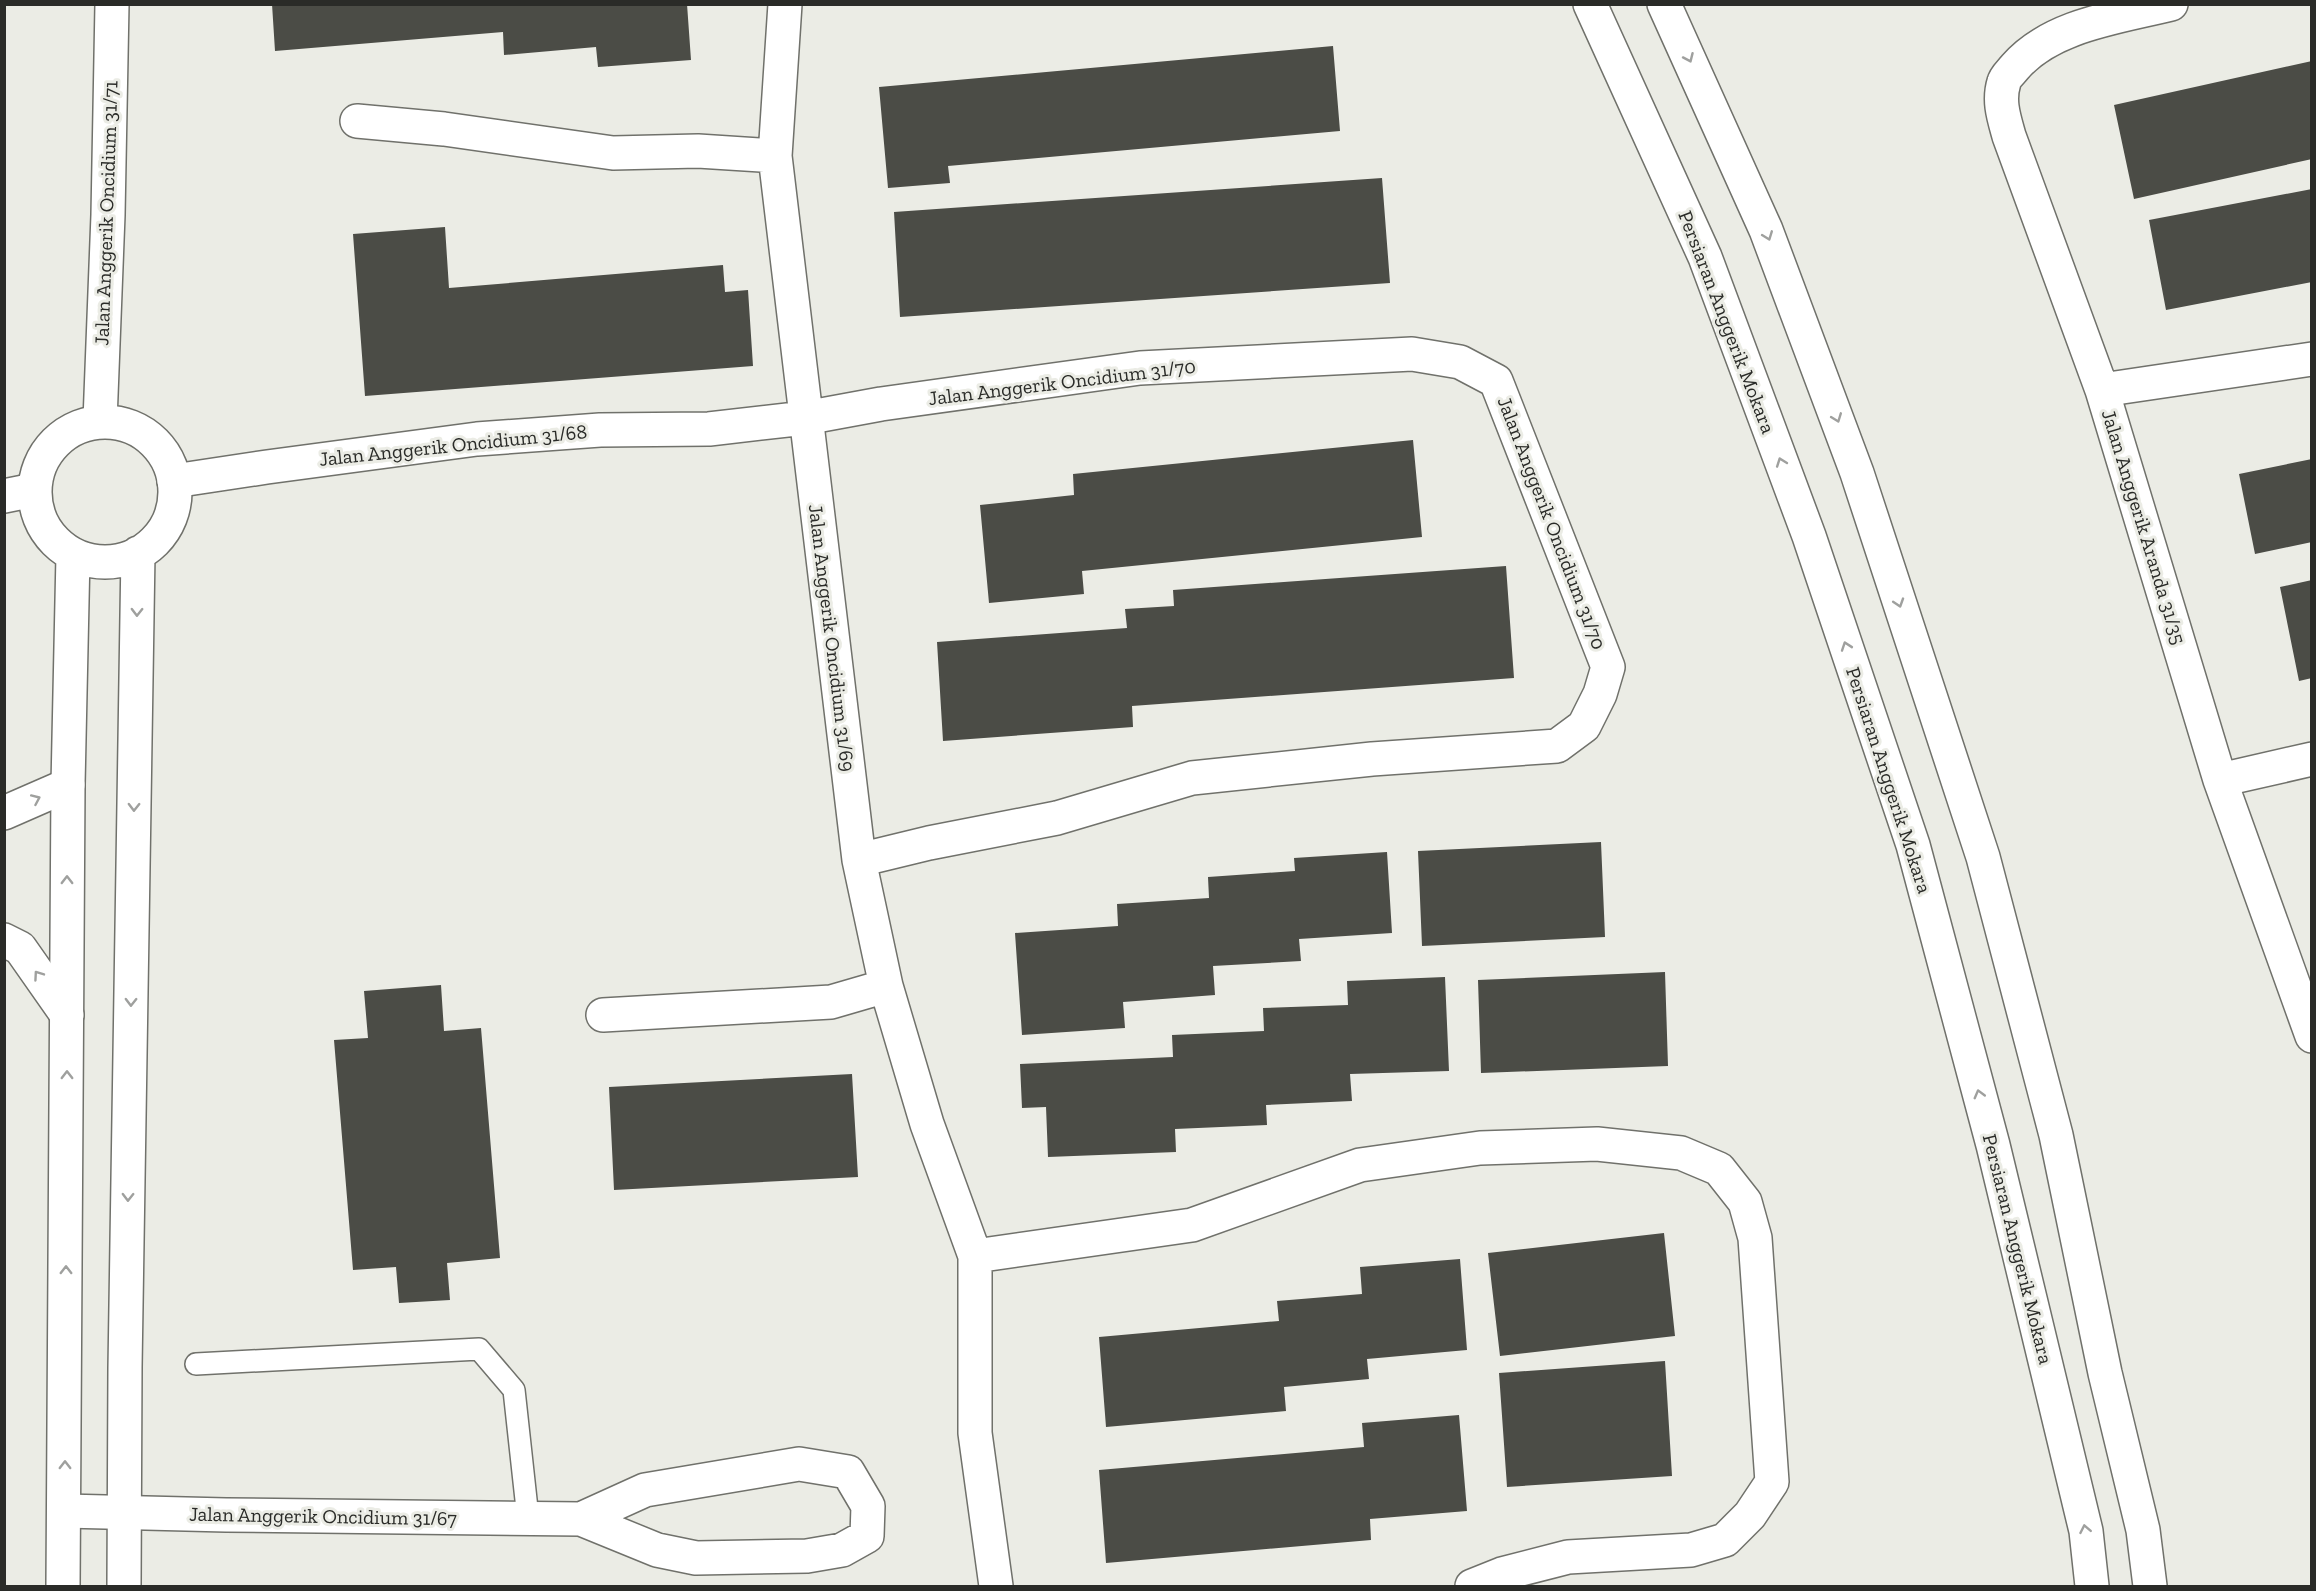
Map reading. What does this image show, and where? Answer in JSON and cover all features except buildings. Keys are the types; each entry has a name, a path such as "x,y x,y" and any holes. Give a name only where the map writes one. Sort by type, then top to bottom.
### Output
{"street":[{"name":"Jalan Anggerik Oncidium 31/71","path":"100,422 108,214 112,4"},
{"name":"Jalan Anggerik Oncidium 31/69","path":"785,4 775,156 859,860 886,986 927,1124 975,1256 975,1433 996,1587"},
{"name":"Persiaran Anggerik Mokara","path":"1590,4 1705,257 1809,536 1913,845 1993,1144 2086,1532 2092,1587"},
{"path":"1664,4 1766,230 1841,429 1983,857 2056,1135 2105,1373 2143,1530 2150,1587"},
{"name":"Jalan Anggerik Aranda 31/35","path":"2171,4 2094,22 2053,39 2022,59 2004,80 2001,104 2009,136 2102,390 2220,780 2312,1036"},
{"path":"357,121 444,129 614,153 698,151 775,156"},
{"name":"Jalan Anggerik Oncidium 31/70","path":"805,418 881,404 1140,368 1412,354 1460,362 1496,381 1608,667 1600,694 1584,726 1557,746 1372,759 1192,778 1058,818 928,843 859,860"},
{"path":"2102,390 2312,359"},
{"name":"Jalan Anggerik Oncidium 31/68","path":"174,481 477,439 600,430 709,429 805,418"},
{"path":"100,422 126,425 149,437 166,457 174,481 174,503 168,523 155,541 123,560 105,562 73,555 51,539 38,516 19,493 38,470 47,451 62,436 80,426 100,422"},
{"path":"124,1587 138,553"},
{"path":"63,1587 68,785 73,555"},
{"path":"2220,780 2312,759"},
{"path":"4,813 68,785"},
{"path":"4,940 20,948 67,1015"},
{"path":"603,1015 831,1002 886,986"},
{"path":"975,1256 1192,1225 1360,1165 1480,1148 1597,1144 1681,1154 1719,1169 1745,1202 1755,1238 1772,1482 1750,1515 1725,1540 1691,1550 1568,1557 1502,1574 1472,1587"},
{"name":"Jalan Anggerik Oncidium 31/67","path":"65,1511 581,1519 657,1550 696,1558 807,1556 842,1550 867,1536 868,1506 848,1472 800,1464 645,1491 581,1519"}],"lane":[{"path":"196,1364 479,1349 514,1390 528,1518"}]}
